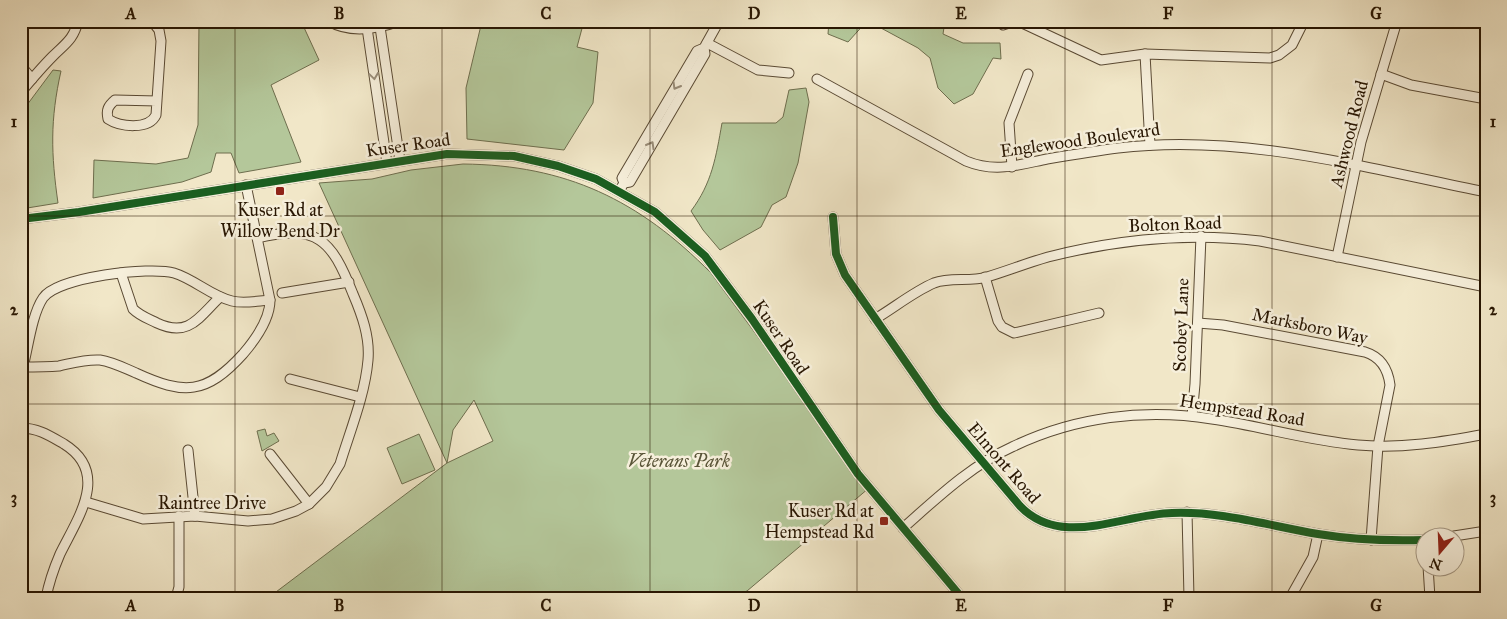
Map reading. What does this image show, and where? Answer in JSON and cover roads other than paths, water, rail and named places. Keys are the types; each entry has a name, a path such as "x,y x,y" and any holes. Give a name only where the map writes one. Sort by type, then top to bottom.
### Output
{"street":[{"path":"21,92 54,55 68,44 75,33 78,21"},
{"path":"152,21 159,30 161,41 157,102 156,115 153,121 146,125 114,123 108,119 106,112 109,105 115,100 157,102"},
{"path":"329,21 348,28 380,27 400,21"},
{"path":"622,187 630,182 664,115 705,54 706,46 719,21"},
{"path":"1003,25 1012,22 1022,23 1101,60 1145,54 1270,58 1286,51 1292,45 1304,21"},
{"name":"Ashwood Road","path":"1338,257 1356,166 1397,21"},
{"path":"380,27 400,161"},
{"path":"367,28 387,163"},
{"path":"706,46 758,70 789,73"},
{"path":"1145,54 1150,146"},
{"path":"21,66 32,78"},
{"path":"1012,167 1009,123 1028,74"},
{"path":"1381,74 1410,85 1486,99"},
{"name":"Englewood Boulevard","path":"817,79 966,161 988,168 1012,167 1082,153 1150,146 1196,144 1244,147 1356,166 1486,192"},
{"name":"Kuser Road","path":"21,219 79,212 447,154 514,156 558,166 622,187 666,220 705,256 752,319 858,474 962,598"},
{"path":"246,185 270,300 267,316 247,350 222,374 203,385 192,388 171,387 103,360 80,361 48,367 22,367 39,306 47,293 60,285 121,273 168,271 220,297 242,302 270,300"},
{"name":"Elmont Road","path":"833,217 839,264 875,319 939,410 1025,511 1034,518 1054,527 1073,528 1150,515 1188,512 1212,514 1318,534 1371,540 1414,540"},
{"name":"Raintree Drive","path":"86,502 134,518 195,516 260,521 284,516 308,504 326,487 340,464 367,371 367,338 362,316 335,253 320,240 290,232 257,238"},
{"name":"Bolton Road","path":"875,319 934,283 986,277 1046,258 1091,247 1150,238 1201,236 1260,242 1486,287"},
{"name":"Scobey Lane","path":"1192,416 1201,236"},
{"path":"121,273 133,310 170,329 184,329 190,326 220,297"},
{"path":"986,277 998,321 1014,333 1100,313"},
{"path":"282,293 349,282"},
{"name":"Marksboro Way","path":"1198,323 1223,325 1365,352 1376,357 1386,369 1390,385 1378,446 1371,540"},
{"path":"290,379 360,397"},
{"name":"Hempstead Road","path":"903,528 950,487 983,463 1030,439 1076,424 1123,416 1192,416 1333,442 1378,446 1424,444 1486,434"},
{"path":"21,428 46,434 67,446 77,456 88,482 86,502 53,571 46,598"},
{"path":"188,450 195,516"},
{"path":"270,454 308,504"},
{"path":"1188,512 1189,598"},
{"path":"176,598 179,587 179,516"},
{"path":"1464,534 1486,531"},
{"path":"1290,598 1314,557 1318,534"},
{"path":"1429,576 1430,598"}],"place":[{"name":"Kuser Rd at Willow Bend Dr","path":"280,191"},
{"name":"Kuser Rd at Hempstead Rd","path":"884,521"}],"park label":[{"name":"Veterans Park","path":"679,461"}]}
